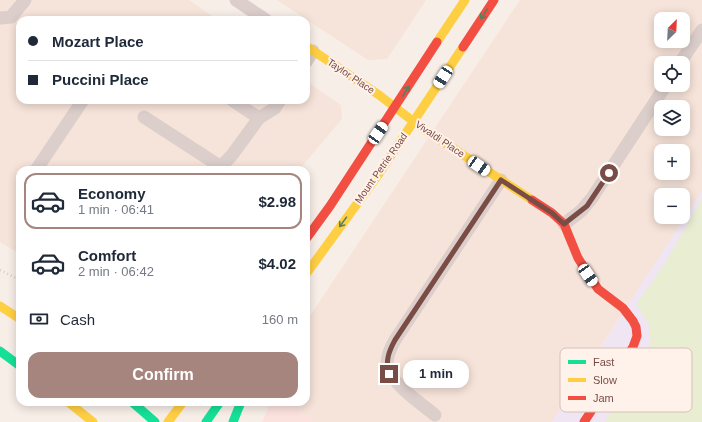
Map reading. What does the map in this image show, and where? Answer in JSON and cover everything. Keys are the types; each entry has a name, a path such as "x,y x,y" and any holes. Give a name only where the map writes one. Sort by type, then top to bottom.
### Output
{"main road":[{"name":"Mount Petrie Road","path":"310,234 330,206 466,0"},
{"name":"Mount Petrie Road","path":"310,268 378,175 494,0"},
{"name":"Taylor Place","path":"310,48 396,107"},
{"name":"Vivaldi Place","path":"396,107 414,121 552,213 564,224 578,258 598,289 623,308 630,316 637,332 632,348"},
{"path":"0,306 16,316"},
{"path":"0,350 16,363"},
{"path":"73,406 93,422"},
{"path":"137,406 155,422"},
{"path":"168,422 180,406"},
{"path":"206,422 217,406"},
{"path":"233,422 239,406"},
{"name":"Vivaldi Place","path":"584,422 591,412"}],"street":[{"path":"0,18 11,16 25,0"},
{"path":"236,0 260,16"},
{"path":"685,56 702,30"},
{"path":"564,224 581,211 592,198 661,92"},
{"path":"39,166 80,104"},
{"path":"238,104 259,118"},
{"path":"222,166 232,155 259,118 275,108 278,104"},
{"path":"144,117 215,166"},
{"path":"435,415 389,374 387,363 388,353 395,340 501,180"}],"path":[{"path":"0,270 16,278"}],"shaded area":[{"path":"0,0 189,0 212,16 16,16 16,104 310,104 310,84 341,105 342,119 302,166 16,166 16,252 0,242"},
{"path":"277,0 426,0 387,59 368,60 310,22 310,16 301,16"},
{"path":"520,0 702,0 702,191 690,209 690,188 654,188 654,224 681,224 600,348 560,348 560,410 552,422 314,422 294,406 310,406 310,316"},
{"path":"702,191 702,422 552,422 560,410 560,412 692,412 692,348 600,348 681,224 690,224 690,209"},
{"path":"269,406 294,406 314,422 262,422"}],"green space":[{"path":"702,198 702,422 605,422 611,412 692,412 692,348 648,348 651,343 649,324 636,304 663,266 687,224 690,224 690,219"}],"traffic: fast":[{"path":"0,351 16,363"},
{"path":"137,406 155,422"},
{"path":"206,422 217,406"},
{"path":"233,422 239,406"}],"traffic: slow":[{"path":"437,42 465,0"},
{"path":"310,268 378,175 463,47"},
{"path":"310,49 379,95 422,128 532,200"},
{"path":"0,306 16,316"},
{"path":"73,406 93,422"},
{"path":"168,422 180,406"}],"traffic: jam":[{"path":"463,47 494,0"},
{"path":"310,234 330,206 437,42"},
{"path":"532,200 552,213 564,224 578,258 598,289 623,308 633,321 636,327 637,336 632,348"},
{"path":"584,422 591,412"}],"route":[{"path":"389,374 387,363 388,353 395,340 501,180 552,213 564,224 587,206 609,173"}]}
